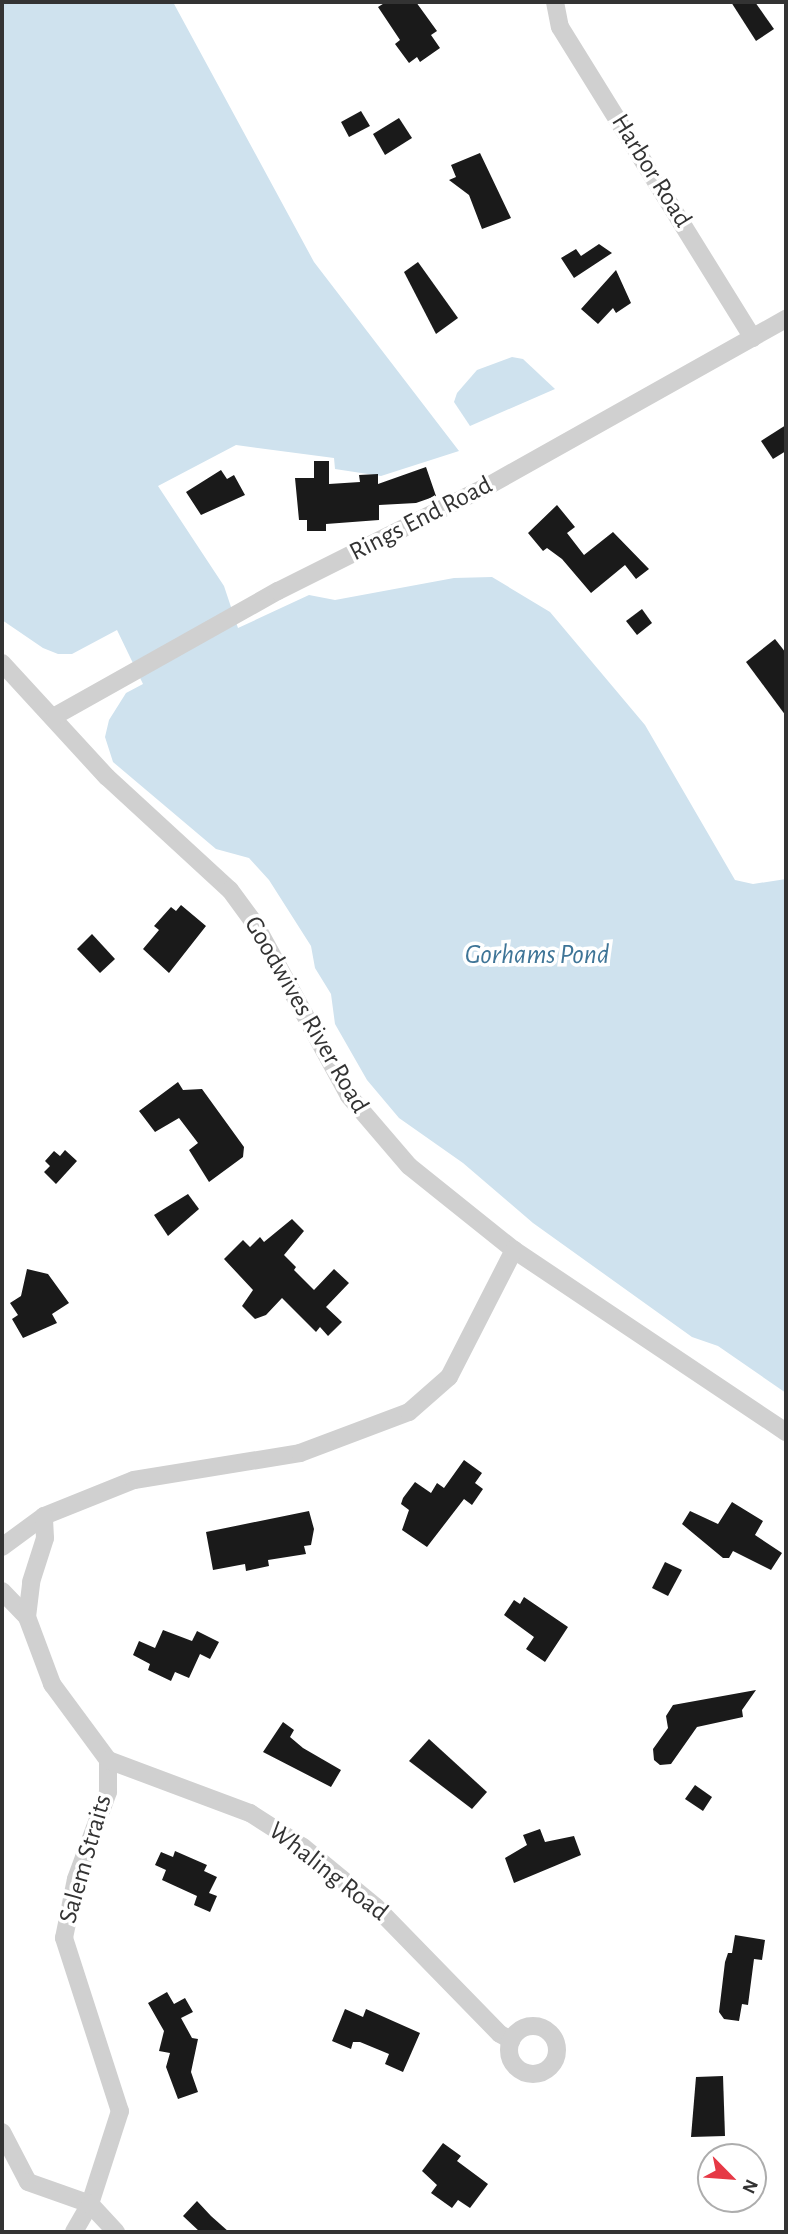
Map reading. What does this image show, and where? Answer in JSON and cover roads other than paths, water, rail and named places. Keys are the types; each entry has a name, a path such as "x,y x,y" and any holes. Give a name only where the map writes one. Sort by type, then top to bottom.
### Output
{"street":[{"name":"Harbor Road","path":"555,2 560,27 753,338"},
{"name":"Rings End Road","path":"55,716 278,591 488,486 786,319"},
{"name":"Goodwives River Road","path":"2,663 55,716 107,778 230,890 255,924 342,1084 384,1141 428,1183 514,1250 786,1432"},
{"path":"2,1547 44,1516 134,1480 300,1453 409,1412 449,1377 514,1250"},
{"name":"Salem Straits","path":"27,1617 31,1582 45,1538 44,1516"},
{"name":"Salem Straits","path":"2,1591 27,1617 52,1684 108,1760 108,1792 76,1879 64,1938 120,2111 90,2204 74,2232"},
{"name":"Whaling Road","path":"108,1760 250,1813 303,1847 376,1906 500,2034 511,2040"},
{"path":"2,2132 29,2182 90,2204 116,2232"}],"water":[{"name":"Gorhams Pond","path":"2,2 173,2 314,262 459,451 381,476 335,469 334,458 236,445 158,486 224,586 238,628 309,595 335,600 454,578 492,577 550,612 645,725 735,880 753,884 786,879 786,1393 718,1346 692,1337 533,1223 463,1163 399,1118 367,1080 335,1024 331,994 315,968 311,946 269,880 249,858 216,849 113,762 105,737 109,720 126,693 143,684 117,630 72,654 58,654 43,648 2,620"},
{"path":"512,357 523,359 555,389 470,426 454,402 457,393 477,370"}]}
